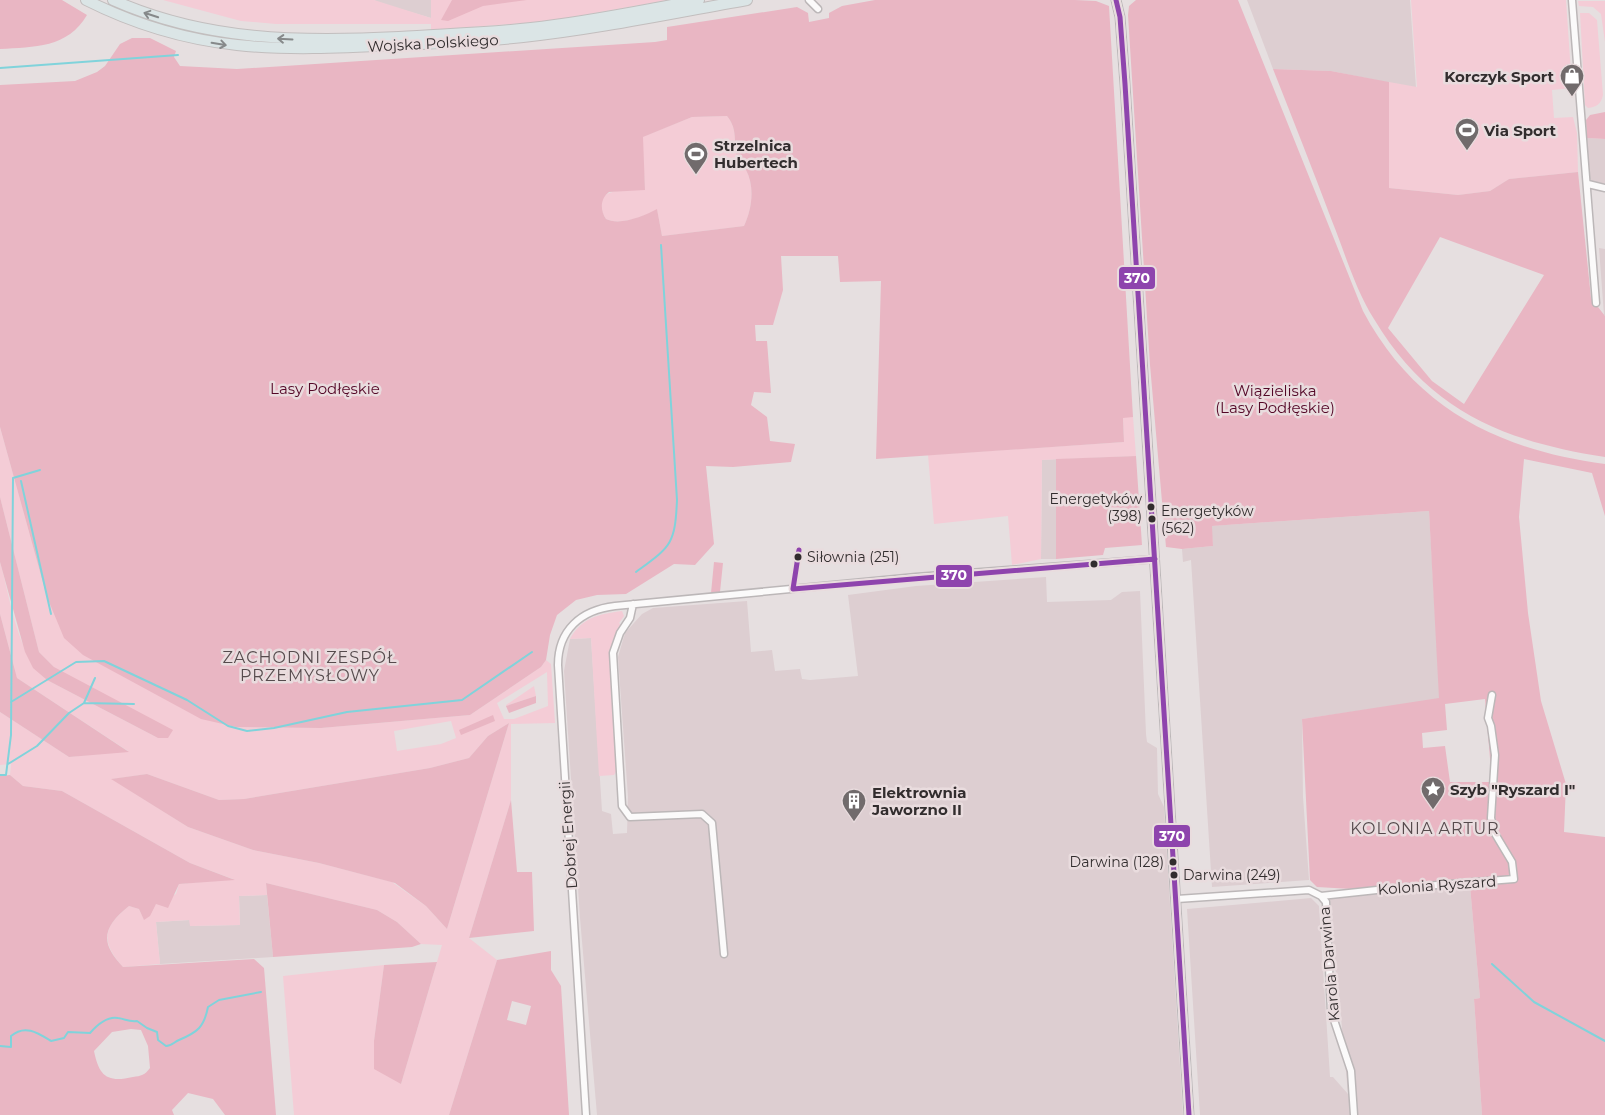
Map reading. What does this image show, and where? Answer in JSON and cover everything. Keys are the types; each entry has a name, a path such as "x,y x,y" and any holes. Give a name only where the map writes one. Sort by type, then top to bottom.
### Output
{"main road":[{"name":"Wojska Polskiego","path":"86,0 120,16 172,34 218,44 273,49 338,48 523,37 747,0"},
{"name":"Wojska Polskiego","path":"113,0 126,3 178,23 226,34 323,40 524,29 699,0"},
{"path":"1116,0 1120,16 1177,899 1189,1115"},
{"path":"1120,16 1123,0"},
{"path":"120,16 126,3"}],"street":[{"path":"809,0 818,9 821,0"},
{"path":"1572,0 1584,175 1588,184 1588,219 1596,302"},
{"path":"1588,184 1605,188"},
{"name":"Dobrej Energii","path":"586,1115 558,654 564,635 580,617 598,608 633,604 1155,559"},
{"path":"633,604 630,618 620,633 613,653 622,806 630,817 702,814 709,818 712,823 724,954"},
{"name":"Kolonia Ryszard","path":"1321,896 1386,888 1514,879 1512,862 1500,845 1492,818 1495,755 1492,726 1488,718 1492,695"},
{"name":"Karola Darwina","path":"1177,899 1310,890 1321,896 1326,902 1331,1011 1351,1071 1354,1115"}],"shaded area":[{"path":"163,0 374,0 431,18 431,0 668,0 549,21 431,30 431,24 276,24 241,21"},
{"path":"374,0 431,0 431,18 380,3"},
{"path":"1247,0 1410,0 1416,88 1331,71 1273,69"},
{"path":"1411,0 1566,0 1572,88 1552,90 1554,118 1573,117 1577,133 1578,172 1509,179 1490,191 1458,195 1389,188 1389,82 1417,87"},
{"path":"1578,1 1605,1 1605,42 1601,14 1593,7 1579,6"},
{"path":"1580,13 1589,13 1597,20 1603,95 1598,104 1588,108 1585,105"},
{"name":"Strzelnica Hubertech","path":"727,116 734,129 737,155 746,170 751,184 751,205 744,226 662,236 657,210 625,221 606,219 601,209 601,201 605,196 611,192 645,190 642,137 692,117"},
{"path":"1587,138 1605,139 1605,184 1592,181 1588,176"},
{"path":"1599,248 1605,249 1605,316 1604,315"},
{"path":"1123,417 1133,417 1136,456 1042,460 1041,559 1012,565 1008,516 934,524 928,455 1124,442"},
{"path":"0,427 47,597 236,727 321,728 470,715 541,667 546,660 551,664 555,723 511,724 511,800 469,938 497,960 449,1115 294,1115 283,976 384,965 374,1041 401,1084 442,945 421,944 397,922 377,910 266,883 267,895 239,896 240,925 190,926 189,920 156,922 160,964 123,967 116,958 108,942 108,935 114,921 129,906 139,909 144,919 156,904 176,894 179,884 233,879 190,863 62,791 23,786 10,775 11,764 0,765 0,712 69,757 128,751 17,678 0,614 0,562 21,641 37,669 47,680 158,738 54,667 39,652 0,497","holes":["547,672 548,706 514,719 504,719 497,703","451,721 456,738 441,744 397,751 394,731","509,723 447,929 426,906 392,882 319,863 253,850 188,827 112,779 147,774 219,800 244,799 430,768 469,758 488,736"]},
{"path":"1056,459 1056,559 1041,559 1042,460"},
{"path":"1429,511 1440,699 1302,719 1303,797 1309,880 1212,887 1191,560 1183,562 1182,549 1213,546 1211,526"},
{"name":"Elektrownia Jaworzno II","path":"1046,577 1047,602 1111,600 1122,592 1140,591 1146,734 1147,742 1157,748 1158,794 1164,807 1183,1115 597,1115 580,918 564,671 570,639 591,638 602,811 611,814 613,834 627,833 628,797 618,657 625,633 642,614 653,608 747,601 751,652 772,650 775,671 800,669 802,679 810,680 858,676 848,595 916,586"},
{"path":"622,611 624,616 619,623 621,625 613,640 610,654 617,770 614,775 599,776 591,638 570,639 580,626 592,618"},
{"path":"534,686 536,696 506,706 506,705"},
{"path":"1470,886 1480,998 1474,999 1482,1115 1200,1115 1187,909 1311,898 1319,906 1330,1077 1333,1077 1348,1094 1337,974 1334,968 1330,897"},
{"path":"267,895 273,957 160,964 156,922 190,920 190,926 240,925 239,896"}],"green space":[{"path":"0,0 62,0 87,15 79,26 60,40 37,46 0,49"},
{"path":"452,0 527,0 483,6 448,21 441,20"},
{"name":"Lasy Podłęskie","path":"875,0 1075,0 1096,1 1109,6 1133,417 1123,418 1124,442 876,459 881,281 840,282 838,256 781,256 783,290 773,325 755,325 756,341 767,341 771,393 754,392 751,405 767,417 770,441 795,444 791,462 733,467 706,466 714,544 695,565 674,564 626,594 597,595 576,600 557,615 550,635 546,660 541,667 470,715 321,728 236,727 201,719 83,655 64,638 47,597 0,427 0,85 75,81 97,72 105,66 120,44 132,38 150,38 176,51 174,57 180,66 237,69 655,42 667,40 667,27 797,7 808,13 809,22 829,18 829,13 842,6","holes":["727,116 734,129 737,155 746,170 751,184 751,205 744,226 662,236 657,209 625,221 606,219 602,205 604,198 609,192 645,190 643,137 692,117"]},
{"name":"Wiązieliska (Lasy Podłęskie)","path":"1136,0 1238,0 1363,311 1384,345 1408,374 1435,399 1464,419 1496,435 1530,448 1605,464 1605,516 1592,473 1524,459 1519,517 1528,613 1541,701 1566,784 1564,832 1605,837 1605,1115 1482,1115 1474,999 1480,998 1470,886 1386,891 1317,887 1310,880 1302,719 1439,698 1429,511 1212,526 1213,546 1182,549 1166,547 1150,365 1128,15 1129,6","holes":["1485,699 1492,782 1450,782 1445,746 1423,748 1422,733 1447,730 1445,704"]},
{"path":"1273,69 1331,71 1389,82 1389,188 1458,195 1490,191 1509,179 1578,172 1591,298 1605,316 1605,457 1534,442 1502,431 1472,416 1444,399 1419,377 1396,351 1374,319 1356,283","holes":["1440,237 1544,275 1464,404 1432,381 1388,328"]},
{"path":"1605,112 1605,139 1587,138 1586,120 1590,115"},
{"path":"1136,456 1142,545 1105,548 1103,555 1056,559 1056,459"},
{"path":"0,497 39,652 54,667 173,730 168,738 158,738 47,680 33,668 25,652 0,562"},
{"path":"714,562 723,563 720,592 711,593"},
{"path":"0,614 17,678 129,752 69,757 0,712"},
{"path":"536,696 536,703 509,713 506,706"},
{"path":"493,715 495,721 461,735 459,730"},
{"path":"509,723 447,929 426,906 395,883 319,863 253,850 188,827 111,779 147,774 219,800 244,799 430,768 469,758 488,736"},
{"path":"10,775 23,786 62,791 190,863 235,880 179,884 168,908 156,904 150,916 144,920 139,909 129,906 109,928 107,942 115,958 123,967 254,959 264,968 276,1115 225,1115 213,1099 188,1093 172,1110 174,1115 0,1115 0,776","holes":["131,1029 141,1030 148,1046 150,1068 145,1074 136,1077 117,1079 106,1076 96,1060 94,1051 112,1032"]},
{"path":"511,800 517,872 532,872 534,931 469,938"},
{"path":"266,883 377,910 397,922 421,944 412,947 273,957"},
{"path":"551,951 551,970 561,986 569,1115 449,1115 497,960","holes":["512,1001 531,1006 526,1025 507,1020"]},
{"path":"437,962 401,1084 374,1069 374,1041 384,965"}],"waterway":[{"path":"0,68 178,55"},
{"path":"636,572 664,550 669,543 675,527 676,515 677,500 661,245"},
{"path":"0,775 6,775 11,735 13,478 40,470"},
{"path":"21,481 51,614"},
{"path":"11,702 76,662 104,661 187,700 228,726 247,731 274,728 347,712 462,700 532,652"},
{"path":"8,764 37,746 69,713 84,703 95,678"},
{"path":"84,703 134,704"},
{"path":"1492,964 1534,1002 1605,1041"},
{"path":"0,1046 11,1047 11,1036 16,1032 31,1031 51,1041 64,1038 68,1032 90,1033 102,1022 110,1018 137,1021 157,1032 158,1040 168,1046 199,1028 208,1007 219,1000 261,992"}],"transit line":[{"name":"370","path":"1116,0 1120,17 1125,84 1189,1115"},
{"name":"370","path":"799,550 793,589 1155,559"}],"place":[{"name":"Korczyk Sport","path":"1572,97"},
{"name":"Via Sport","path":"1467,151"},
{"name":"Strzelnica Hubertech","path":"696,175"},
{"name":"Energetyków (398)","path":"1151,507"},
{"name":"Energetyków (562)","path":"1152,519"},
{"name":"Siłownia (251)","path":"798,557"},
{"name":"Szyb \"Ryszard I\"","path":"1433,810"},
{"name":"Elektrownia Jaworzno II","path":"854,822"},
{"name":"Darwina (128)","path":"1173,862"},
{"name":"Darwina (249)","path":"1174,875"}],"district":[{"name":"ZACHODNI ZESPÓŁ PRZEMYSŁOWY","path":"310,666"},
{"name":"KOLONIA ARTUR","path":"1425,828"}]}
